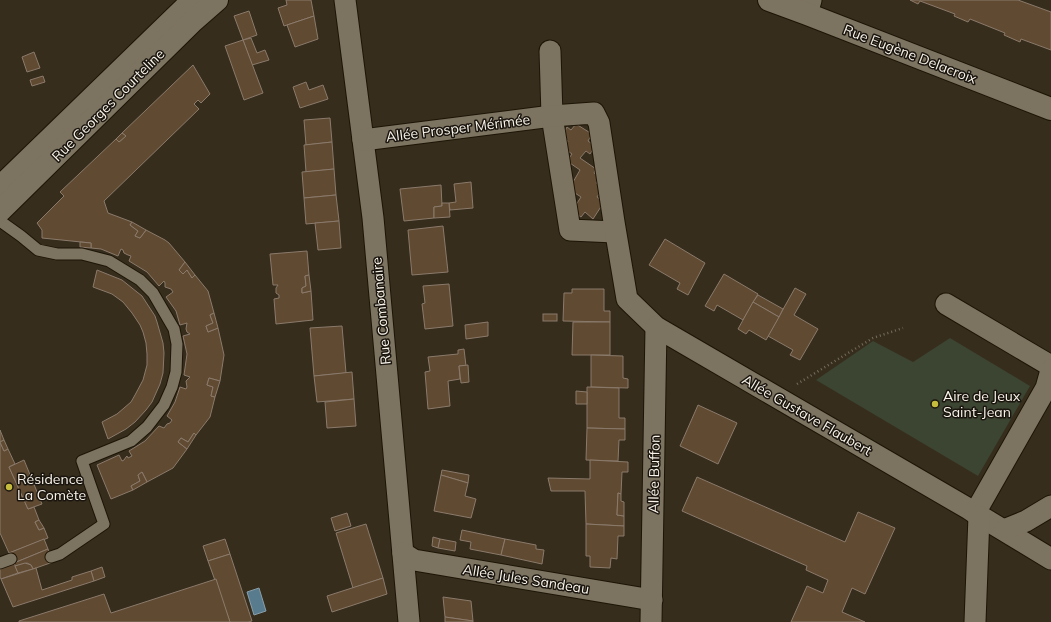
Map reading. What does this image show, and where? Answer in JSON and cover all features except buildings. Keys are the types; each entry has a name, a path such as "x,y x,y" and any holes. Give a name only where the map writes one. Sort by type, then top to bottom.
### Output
{"street":[{"name":"Rue Georges Courteline","path":"0,187 192,0"},
{"name":"Rue Georges Courteline","path":"0,211 193,20 217,0"},
{"name":"Rue Combanaire","path":"345,0 373,218 409,622"},
{"name":"Rue Eugène Delacroix","path":"769,0 809,7 1051,109"},
{"path":"550,50 552,116 570,230 616,232"},
{"name":"Allée Gustave Flaubert","path":"552,116 594,113 599,122 627,300 656,327 969,509 1051,559"},
{"name":"Allée Prosper Mérimée","path":"363,140 552,116"},
{"path":"946,304 1051,366"},
{"name":"Allée Buffon","path":"651,622 656,327"},
{"path":"975,622 977,514 1046,388 1051,370"},
{"path":"1004,530 1026,521 1051,506"},
{"name":"Allée Jules Sandeau","path":"403,553 414,560 652,600"}],"lane":[{"path":"0,220 38,250 57,254 82,254 109,262 140,280 153,293 168,318 174,329 177,344 176,372 172,387 164,405 147,427 131,440 82,461 104,524 60,554 51,557"},
{"path":"0,563 12,559"}],"path":[{"path":"776,396 873,338 903,328"}],"green space":[{"path":"950,338 1030,386 978,476 816,380 873,341 913,362"}],"water":[{"path":"259,588 266,611 254,615 247,592"}],"place":[{"name":"Aire de Jeux Saint-Jean","path":"935,404"},
{"name":"Résidence La Comète","path":"9,487"}]}
